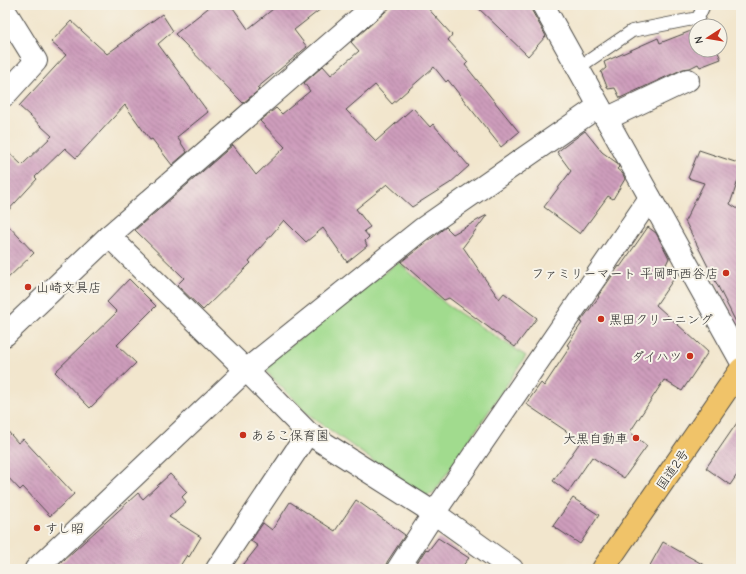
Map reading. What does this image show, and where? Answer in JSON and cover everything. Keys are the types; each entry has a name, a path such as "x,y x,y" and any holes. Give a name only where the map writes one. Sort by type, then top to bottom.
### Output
{"highway":[{"name":"国道2号","path":"603,569 741,369"}],"street":[{"path":"5,335 109,236 375,5"},
{"path":"543,5 741,361"},
{"path":"5,11 36,61 5,95"},
{"path":"36,569 246,370 422,229 603,112 688,80"},
{"path":"398,569 650,198"},
{"path":"109,236 308,433 434,514 512,569"},
{"path":"217,569 308,433"}],"lane":[{"path":"578,68 632,31 698,18 704,5"}],"green space":[{"path":"398,262 447,305 526,356 433,494 422,496 308,414 267,372 270,362"}],"building":[{"path":"212,5 231,5 248,29 278,5 326,5 294,30 307,47 257,88 259,90 243,103 175,34"},
{"path":"393,5 425,5 452,35 448,40 468,62 465,65 519,132 501,147 448,80 446,82 434,67 392,104 375,85 346,110 376,141 413,108 430,127 433,124 469,166 450,183 412,207 387,184 356,209 370,227 364,231 369,237 365,241 367,246 347,262 323,228 306,242 284,220 249,261 251,263 203,310 177,285 184,278 135,230 233,145 256,175 285,147 260,121 276,108 282,114 310,91 304,83 323,66 331,75 359,51 351,42"},
{"path":"475,5 531,5 532,11 546,36 528,56"},
{"path":"162,14 173,31 158,44 208,112 177,137 187,152 172,165 152,139 150,140 125,105 76,158 65,148 35,177 37,179 5,214 5,149 22,165 52,136 19,106 66,55 51,42 71,21 107,54"},
{"path":"688,32 688,58 721,59 700,67 698,64 690,68 683,69 620,98 615,88 608,89 601,72 606,68 604,62 658,38 660,43"},
{"path":"585,131 602,152 617,163 619,167 617,169 623,174 625,179 613,199 608,196 580,234 544,207 571,171 557,152"},
{"name":"ファミリーマート 平岡町西谷店","path":"699,150 741,164 741,172 730,204 741,211 741,332 685,221 704,183 688,178"},
{"path":"487,215 463,247 499,299 504,293 537,318 515,347 449,298 444,300 401,262 446,227 453,234"},
{"path":"5,222 34,253 5,281"},
{"path":"648,227 656,233 669,258 664,269 675,277 656,305 708,352 682,391 664,380 630,432 647,446 624,478 592,457 568,492 553,481 581,441 526,404 541,383 544,386 570,347 567,345 582,323 580,322"},
{"path":"129,279 156,306 117,345 136,363 90,408 55,372 117,312 107,302"},
{"path":"741,417 741,469 730,485 706,468"},
{"path":"5,428 18,443 23,439 74,494 50,516 23,487 20,490 5,474"},
{"path":"170,474 187,492 182,497 186,502 169,517 201,537 189,557 187,555 178,569 54,569 138,493 143,499"},
{"path":"573,498 599,515 580,544 553,526"},
{"path":"356,500 405,535 387,562 386,569 240,569 258,546 251,541 263,523 272,530 290,502 335,531"},
{"path":"438,538 469,558 460,569 413,569 426,549 428,551"},
{"path":"663,542 711,569 648,569"}],"place":[{"name":"ファミリーマート 平岡町西谷店","path":"726,273"},
{"name":"山崎文具店","path":"28,287"},
{"name":"黒田クリーニング","path":"601,319"},
{"name":"ダイハツ","path":"690,356"},
{"name":"あるこ保育園","path":"243,435"},
{"name":"大黒自動車","path":"636,438"},
{"name":"すし昭","path":"37,528"}]}
